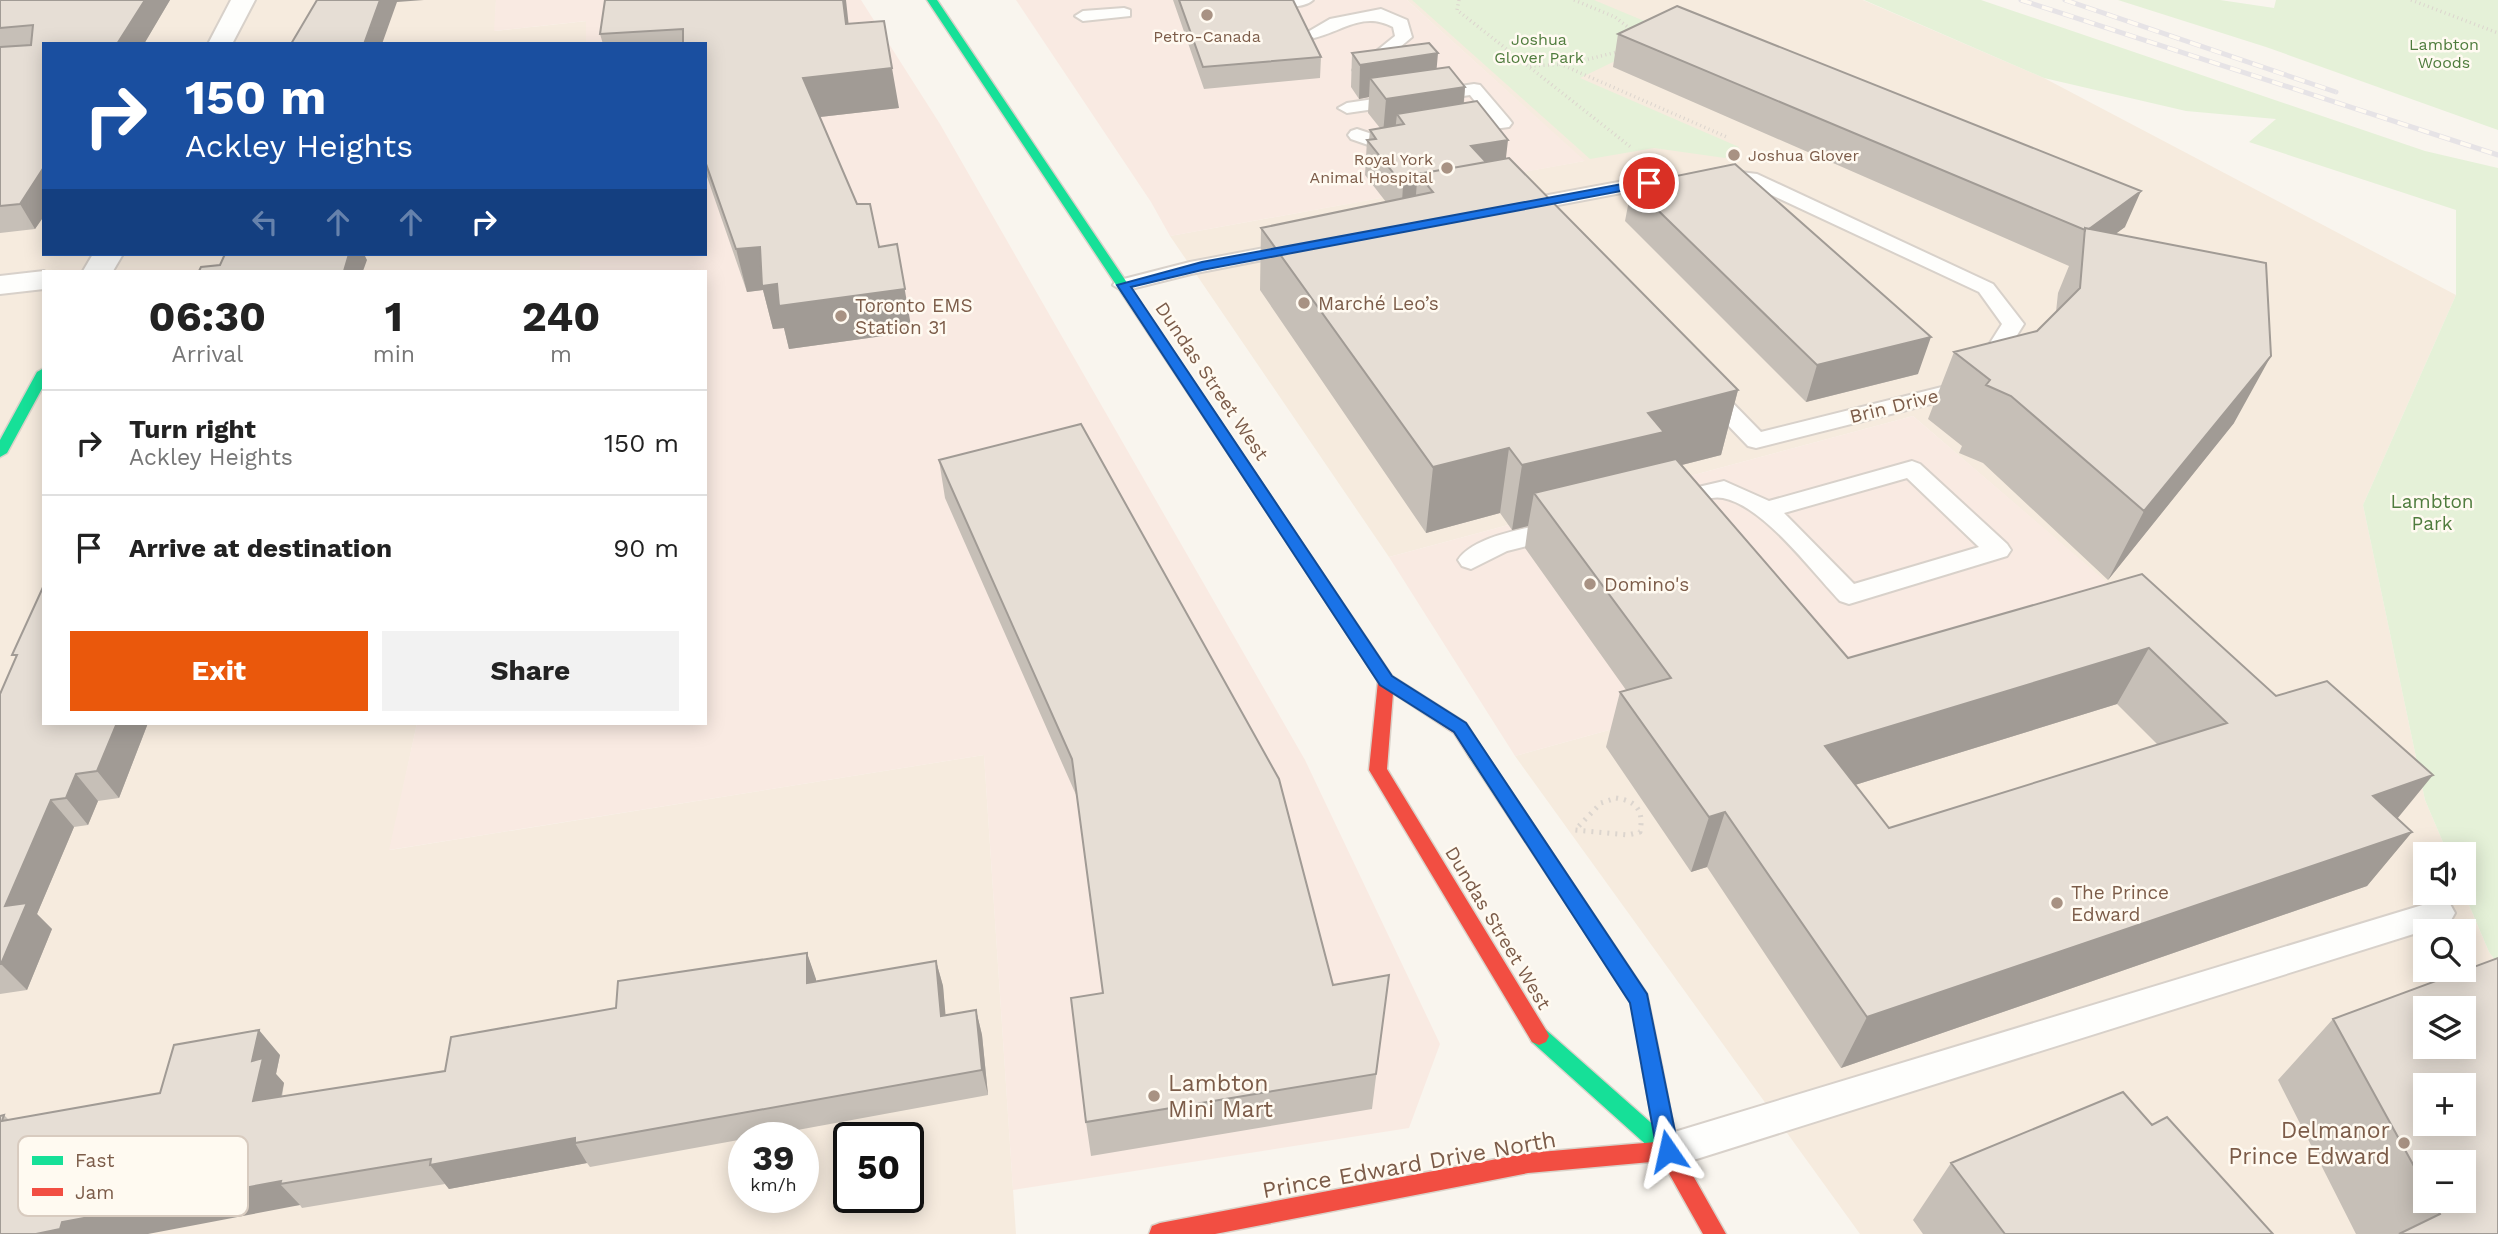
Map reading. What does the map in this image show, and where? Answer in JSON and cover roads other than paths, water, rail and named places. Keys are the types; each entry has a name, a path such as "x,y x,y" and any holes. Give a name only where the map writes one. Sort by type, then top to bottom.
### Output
{"main road":[{"name":"Dundas Street West","path":"932,0 1386,680 1460,728 1640,1000 1668,1151"},
{"path":"0,453 42,376"},
{"name":"Dundas Street West","path":"1386,680 1378,770 1538,1035 1668,1151 1715,1234"},
{"name":"Prince Edward Drive North","path":"1160,1234 1528,1163 1668,1151"}],"street":[{"path":"217,42 243,0"},
{"path":"0,285 42,280"}],"lane":[{"path":"1283,2 1305,0"},
{"path":"1352,0 1401,24 1404,37 1352,77"},
{"path":"1083,16 1124,13"},
{"path":"1314,33 1336,22 1381,14"},
{"path":"1347,108 1474,89 1503,123 1448,132"},
{"path":"1357,135 1380,144 1421,136"},
{"name":"Brin Drive","path":"1527,205 1691,175 1750,178 1986,288 2013,324 1974,386 1756,441 1689,373"},
{"path":"1500,210 1527,205 1547,225"},
{"path":"1123,285 1190,268 1311,246"},
{"path":"1644,508 1724,489 1768,510 1849,595 1998,550 1912,469 1768,510"},
{"path":"1471,560 1499,544 1578,525"},
{"path":"1668,1151 2439,913"}],"railway":[{"path":"2021,0 2498,155"},
{"path":"2065,0 2336,92"}],"place":[{"name":"Petro-Canada","path":"1207,15"},
{"name":"Joshua Glover","path":"1734,155"},
{"name":"Royal York Animal Hospital","path":"1447,168"},
{"name":"Marché Leo’s","path":"1304,303"},
{"name":"Toronto EMS Station 31","path":"841,316"},
{"name":"Domino's","path":"1590,584"},
{"name":"The Prince Edward","path":"2057,903"},
{"name":"Lambton Mini Mart","path":"1154,1096"},
{"name":"Delmanor Prince Edward","path":"2404,1143"}],"park label":[{"name":"Joshua Glover Park","path":"1539,48"},
{"name":"Lambton Woods","path":"2444,53"},
{"name":"Lambton Park","path":"2432,512"}]}
